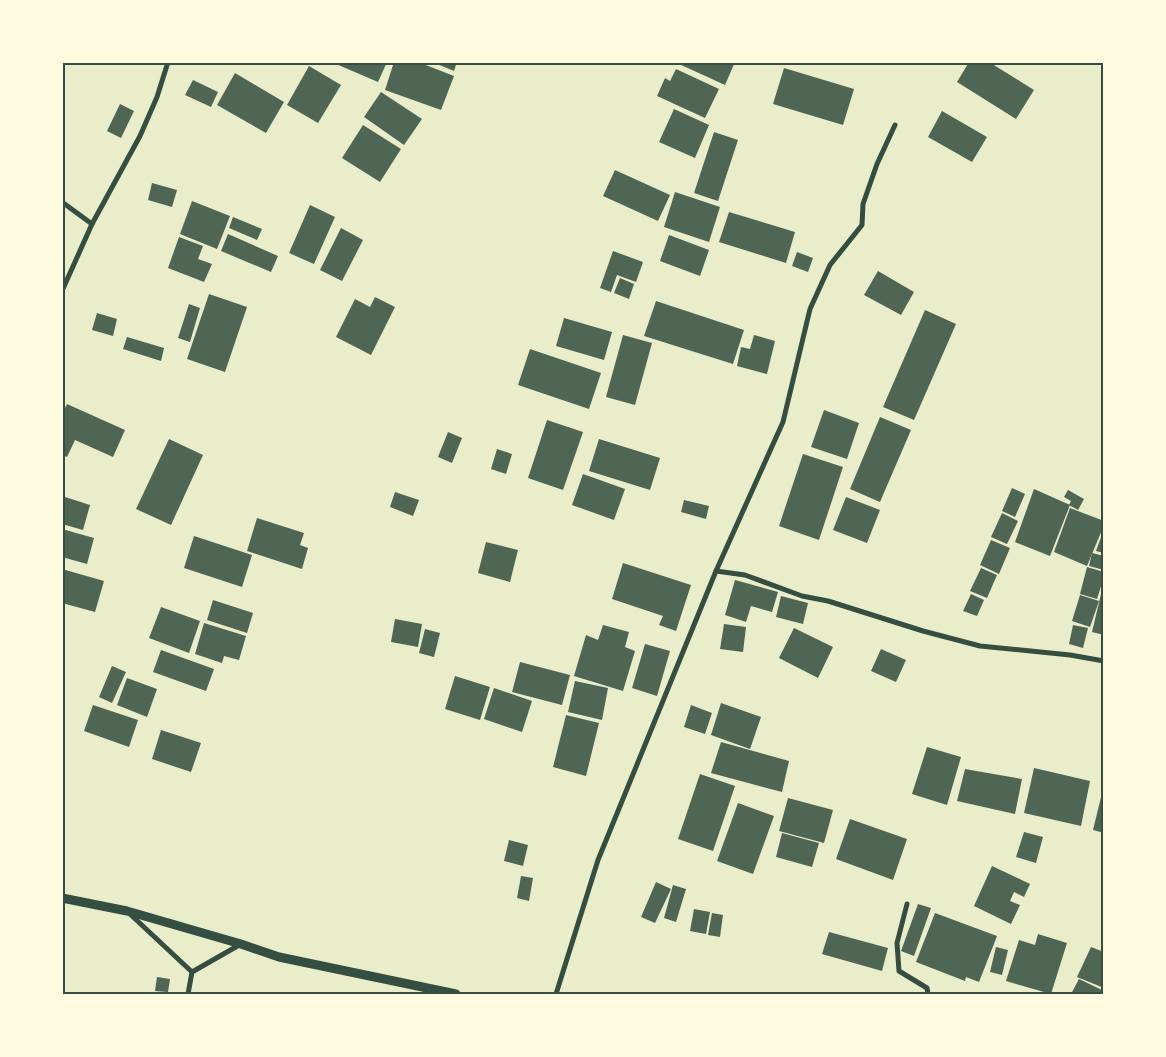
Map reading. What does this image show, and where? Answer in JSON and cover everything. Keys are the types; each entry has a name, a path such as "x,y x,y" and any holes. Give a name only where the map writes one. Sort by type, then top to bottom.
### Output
{"street":[{"path":"62,291 92,224 140,136 157,97 168,62"},
{"path":"556,994 598,860 716,571 783,422 810,309 830,265 862,225 863,204 876,164 895,125"},
{"path":"62,202 92,224"},
{"path":"716,571 745,574 802,596 828,601 923,631 980,646 1070,655 1104,661"},
{"path":"62,898 127,911 279,957 456,994"},
{"path":"907,904 897,943 900,971 927,988 928,994"},
{"path":"127,911 192,972"},
{"path":"188,994 192,972 241,944"}],"building":[{"path":"337,62 387,62 378,82 336,64"},
{"path":"394,62 418,62 454,76 441,110 385,90"},
{"path":"432,62 457,62 454,71"},
{"path":"680,62 735,62 725,85 679,64"},
{"path":"969,62 989,62 1034,90 1016,119 957,82"},
{"path":"309,66 341,85 318,123 287,105"},
{"path":"784,68 854,89 843,125 773,104"},
{"path":"676,69 719,89 705,118 657,96 665,78 670,81"},
{"path":"235,73 284,102 266,133 217,105"},
{"path":"193,80 218,92 211,107 185,95"},
{"path":"381,92 422,119 404,145 364,117"},
{"path":"120,104 134,111 121,138 107,131"},
{"path":"674,109 709,125 695,158 659,142"},
{"path":"942,111 987,137 972,162 928,137"},
{"path":"363,125 401,149 380,182 342,158"},
{"path":"714,132 738,140 718,201 694,193"},
{"path":"615,170 670,195 658,221 603,196"},
{"path":"152,183 177,190 172,207 148,200"},
{"path":"675,192 720,207 709,242 664,227"},
{"path":"192,201 230,216 217,249 180,234"},
{"path":"310,205 335,217 314,264 289,253"},
{"path":"729,212 795,232 786,263 719,242"},
{"path":"233,217 262,229 257,240 229,228"},
{"path":"341,228 363,240 342,281 320,270"},
{"path":"228,234 278,256 271,272 221,251"},
{"path":"669,235 709,250 700,276 660,261"},
{"path":"179,237 203,246 198,259 212,264 204,282 168,268"},
{"path":"613,251 643,262 636,282 617,275 611,292 600,288"},
{"path":"797,252 813,258 808,272 792,266"},
{"path":"878,271 914,292 901,315 864,295"},
{"path":"620,278 634,284 629,299 614,293"},
{"path":"209,294 247,307 225,372 187,359"},
{"path":"375,297 395,307 371,355 336,337 355,299 370,307"},
{"path":"656,301 744,330 733,364 644,336"},
{"path":"189,304 200,308 190,342 178,338"},
{"path":"925,310 956,324 914,420 883,407"},
{"path":"97,313 117,319 113,336 92,330"},
{"path":"564,318 612,332 604,360 556,346"},
{"path":"623,335 652,343 635,405 606,397"},
{"path":"754,335 775,341 767,374 737,366 741,347 750,349"},
{"path":"127,337 164,348 161,361 123,349"},
{"path":"530,349 601,373 589,409 518,385"},
{"path":"67,404 125,430 113,457 75,440 67,457 62,455 62,414"},
{"path":"824,410 859,423 847,459 811,447"},
{"path":"880,417 911,430 880,502 850,489"},
{"path":"547,420 583,432 563,490 528,478"},
{"path":"448,432 462,438 452,463 438,457"},
{"path":"169,439 203,455 171,525 136,509"},
{"path":"599,439 660,458 650,490 589,471"},
{"path":"497,449 512,454 506,474 491,469"},
{"path":"803,454 843,467 819,540 779,526"},
{"path":"583,474 625,489 614,520 572,505"},
{"path":"1012,488 1025,494 1015,517 1002,511"},
{"path":"1034,489 1070,505 1050,556 1015,542"},
{"path":"1068,490 1084,499 1078,510 1069,505 1071,501 1064,497"},
{"path":"395,492 419,500 413,516 390,507"},
{"path":"62,496 90,505 83,530 62,524"},
{"path":"846,497 880,510 867,543 833,530"},
{"path":"684,500 709,506 706,519 681,512"},
{"path":"1070,508 1104,521 1087,566 1054,552"},
{"path":"1002,513 1018,521 1007,544 991,537"},
{"path":"257,518 304,533 300,545 308,548 302,569 247,551"},
{"path":"62,529 94,538 87,564 62,557"},
{"path":"1104,529 1104,553 1096,551"},
{"path":"194,536 252,555 242,587 184,568"},
{"path":"991,540 1010,548 999,574 980,565"},
{"path":"486,542 518,550 510,582 478,573"},
{"path":"1092,553 1104,556 1104,570 1089,566"},
{"path":"623,563 691,585 676,631 659,625 663,616 612,599"},
{"path":"1087,567 1104,572 1097,599 1080,594"},
{"path":"981,568 997,575 987,598 970,591"},
{"path":"62,569 104,581 95,612 62,603"},
{"path":"735,580 778,592 772,612 751,606 746,622 725,615"},
{"path":"971,594 984,600 977,616 963,611"},
{"path":"1101,594 1104,595 1104,635 1092,632"},
{"path":"1080,595 1099,601 1090,627 1072,621"},
{"path":"781,596 808,603 803,624 776,617"},
{"path":"213,600 253,613 247,633 207,620"},
{"path":"161,607 200,621 189,653 149,638"},
{"path":"395,619 422,624 418,647 391,642"},
{"path":"204,623 246,636 239,660 224,656 222,663 195,654"},
{"path":"724,624 746,627 743,652 720,649"},
{"path":"603,625 629,632 625,647 635,651 623,691 574,676 586,635 598,640"},
{"path":"1073,625 1088,628 1083,648 1069,644"},
{"path":"794,628 833,647 818,678 779,658"},
{"path":"425,629 440,633 434,657 419,653"},
{"path":"645,644 670,651 657,696 632,688"},
{"path":"881,649 906,660 896,682 871,671"},
{"path":"161,650 214,669 206,691 153,672"},
{"path":"520,662 570,675 562,705 512,692"},
{"path":"112,666 126,672 112,703 99,697"},
{"path":"455,676 490,687 480,720 445,709"},
{"path":"127,678 157,689 147,717 117,705"},
{"path":"575,681 608,688 602,720 568,712"},
{"path":"494,688 532,701 522,732 484,719"},
{"path":"721,703 761,717 750,749 711,735"},
{"path":"93,705 138,720 129,747 84,731"},
{"path":"691,705 712,713 705,734 684,727"},
{"path":"566,715 599,723 586,776 553,767"},
{"path":"161,730 201,743 191,772 152,759"},
{"path":"721,742 789,761 782,792 711,773"},
{"path":"927,747 961,757 947,805 912,794"},
{"path":"1034,768 1090,781 1081,826 1024,813"},
{"path":"965,769 1022,779 1015,814 957,801"},
{"path":"700,774 735,786 713,851 678,839"},
{"path":"1104,789 1104,833 1093,830"},
{"path":"788,798 833,810 824,843 779,831"},
{"path":"738,803 774,816 753,874 717,861"},
{"path":"850,819 907,839 893,880 836,859"},
{"path":"1024,832 1043,837 1036,863 1016,857"},
{"path":"782,833 819,843 812,867 776,857"},
{"path":"509,840 528,845 523,866 504,861"},
{"path":"992,866 1030,884 1024,897 1014,892 1010,901 1020,905 1011,924 974,906"},
{"path":"521,876 533,878 529,901 517,898"},
{"path":"656,882 671,889 655,923 641,917"},
{"path":"673,885 686,889 676,922 664,918"},
{"path":"918,904 931,908 914,956 901,951"},
{"path":"694,909 710,912 706,934 690,931"},
{"path":"712,913 723,915 720,937 708,935"},
{"path":"935,913 997,936 979,982 966,977 965,981 916,962"},
{"path":"829,932 888,948 882,971 822,954"},
{"path":"1038,934 1067,943 1051,994 1006,981 1019,940 1035,945"},
{"path":"996,947 1008,950 1002,975 990,972"},
{"path":"1091,947 1104,952 1104,988 1077,977"},
{"path":"157,977 170,979 168,992 155,991"},
{"path":"1079,979 1104,991 1104,994 1071,994"}]}
